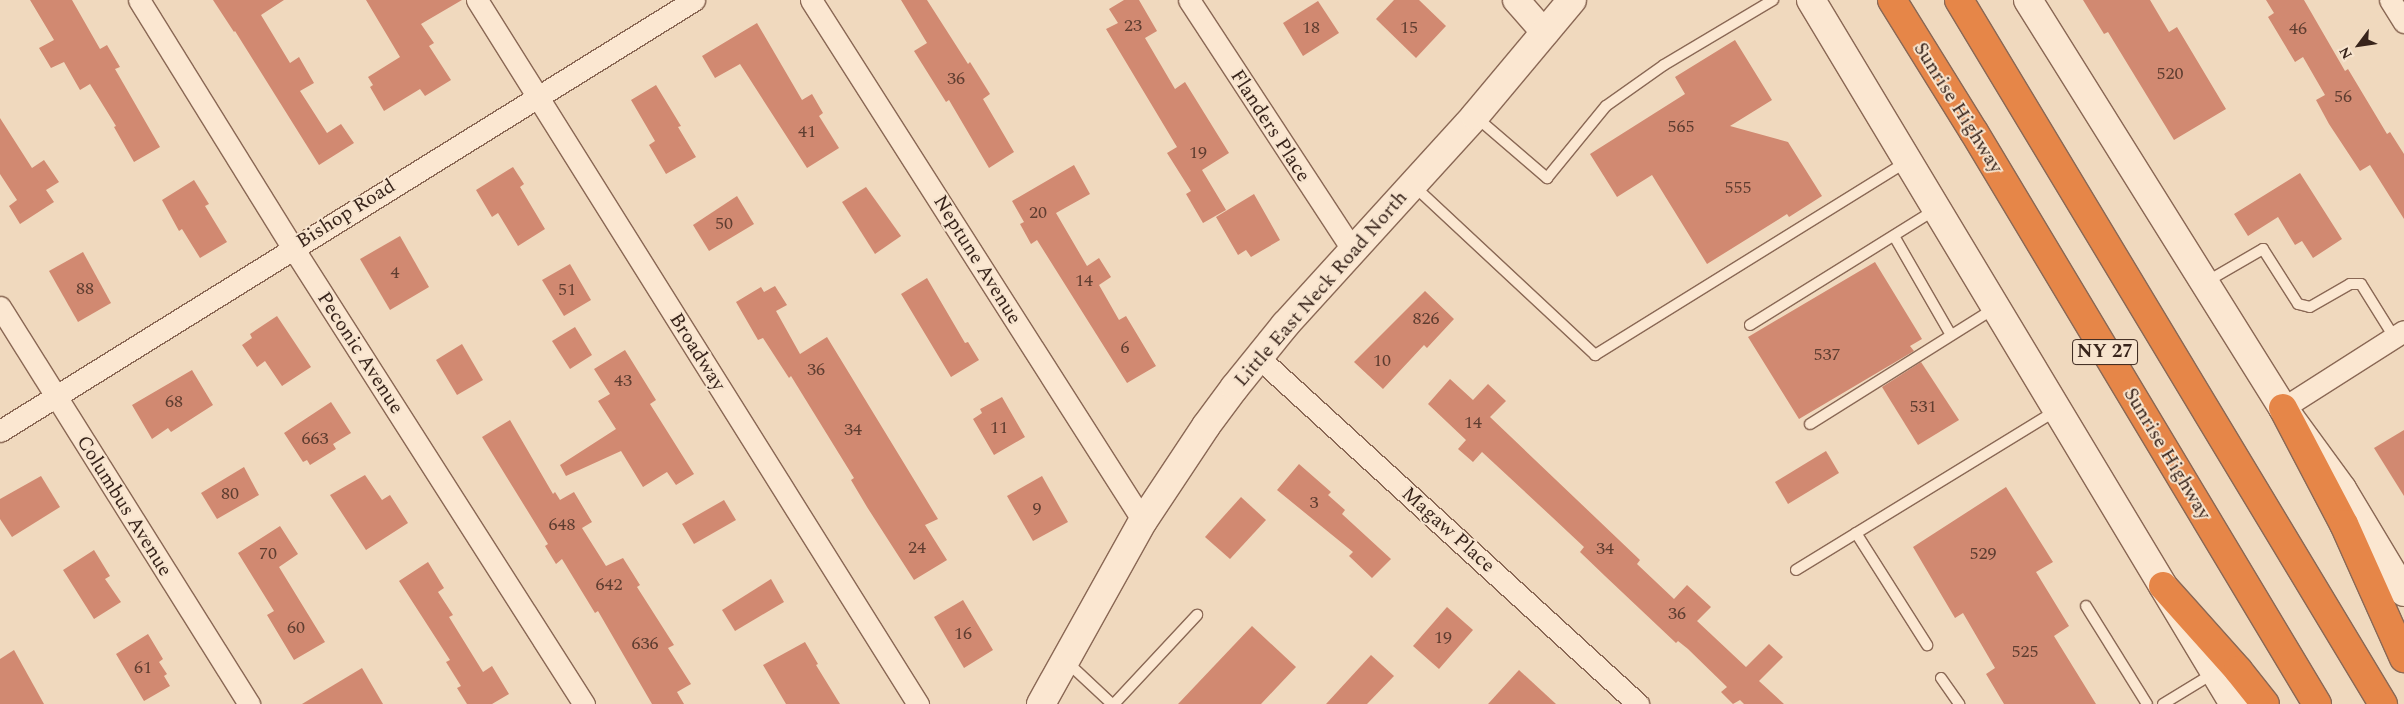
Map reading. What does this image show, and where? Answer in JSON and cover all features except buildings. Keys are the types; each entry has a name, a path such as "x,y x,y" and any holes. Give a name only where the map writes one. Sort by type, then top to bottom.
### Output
{"highway":[{"name":"Sunrise Highway","path":"1892,0 2317,704"},
{"name":"NY 27","path":"1959,0 2034,121 2383,704"},
{"path":"2283,408 2344,524 2404,658"},
{"path":"2163,586 2238,670 2264,704"}],"main road":[{"name":"Little East Neck Road North","path":"1041,704 1143,521 1206,426 1258,357 1475,116 1572,0"},
{"path":"1811,0 1938,208 2234,704"},
{"path":"2028,0 2283,408 2342,489 2404,592"}],"street":[{"name":"Peconic Avenue","path":"139,0 293,248 584,704"},
{"name":"Broadway","path":"477,0 918,704"},
{"name":"Bishop Road","path":"0,431 694,0"},
{"name":"Neptune Avenue","path":"811,0 1143,521"},
{"name":"Flanders Place","path":"1189,0 1353,251"},
{"path":"1516,0 1545,33"},
{"path":"2390,0 2404,22"},
{"name":"Columbus Avenue","path":"0,307 249,704"},
{"path":"2283,408 2399,334"},
{"name":"Magaw Place","path":"1258,357 1638,704"}],"lane":[{"path":"1475,116 1547,178 1606,106 1664,65 1773,0"},
{"path":"1413,185 1595,355 1909,160"},
{"path":"1750,325 1938,208"},
{"path":"1894,236 1952,335"},
{"path":"2204,283 2263,249 2298,304 2310,308 2350,284 2361,284 2399,334"},
{"path":"1810,424 1996,307"},
{"path":"1796,570 2058,409"},
{"path":"1856,533 1927,645"},
{"path":"2086,606 2147,704"},
{"path":"1064,660 1113,704 1197,615"},
{"path":"2163,704 2215,672"},
{"path":"1941,678 1959,704"}]}
